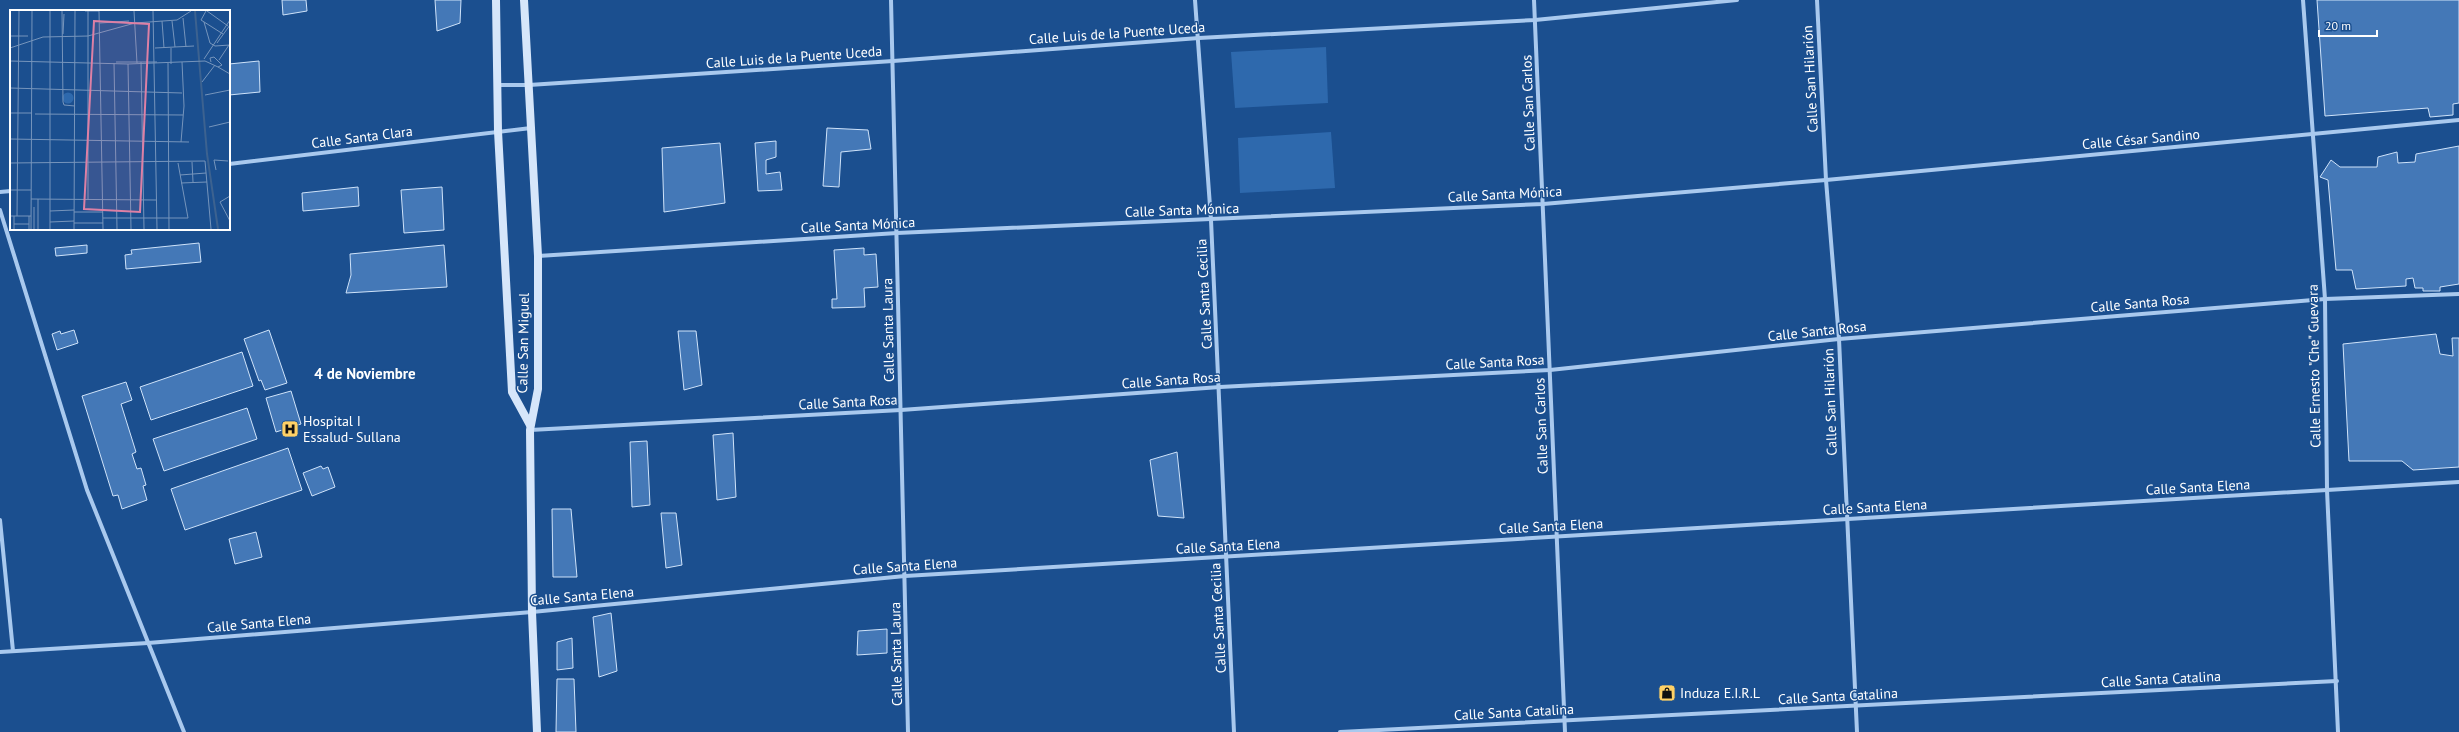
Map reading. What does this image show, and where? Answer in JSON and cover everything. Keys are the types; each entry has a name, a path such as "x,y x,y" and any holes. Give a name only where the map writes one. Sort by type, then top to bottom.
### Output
{"street":[{"name":"Calle San Miguel","path":"496,0 499,85 498,131 512,392 530,427"},
{"name":"Calle San Miguel","path":"524,0 538,256 538,389 530,427"},
{"name":"Calle Santa Laura","path":"891,0 908,732"},
{"name":"Calle Santa Cecilia","path":"1195,0 1199,38 1211,220 1220,387 1234,732"},
{"name":"Calle San Carlos","path":"1534,0 1565,732"},
{"name":"Calle Luis de la Puente Uceda","path":"499,85 529,85 893,61 1199,38 1535,20 1737,0"},
{"name":"Calle San Hilarión","path":"1817,0 1826,180 1839,339 1846,520 1857,706 1857,732"},
{"name":"Calle Ernesto \"Che\" Guevara","path":"2303,0 2325,299 2327,490 2337,682 2338,732"},
{"name":"Calle César Sandino","path":"1826,180 2459,120"},
{"name":"Calle Santa Clara","path":"230,164 531,128"},
{"name":"Calle Santa Mónica","path":"538,256 897,233 1543,204 1826,180"},
{"path":"0,192 10,191"},
{"path":"0,210 88,490 184,732"},
{"name":"Calle Santa Rosa","path":"530,427 901,410 1220,387 1550,370 1839,339 2325,299 2459,294"},
{"path":"530,427 532,612 537,732"},
{"name":"Calle Santa Elena","path":"0,652 148,643 532,612 905,576 2459,482"},
{"path":"0,520 13,651"},
{"name":"Calle Santa Catalina","path":"1340,732 2337,682"}],"shaded area":[{"path":"1326,47 1328,103 1235,108 1231,52"},
{"path":"1331,132 1335,188 1240,193 1238,138"}],"building":[{"path":"282,0 306,0 307,11 283,15"},
{"path":"435,0 461,0 460,23 437,31"},
{"path":"2317,0 2459,0 2459,103 2453,104 2453,115 2430,117 2428,108 2325,116"},
{"path":"259,61 260,92 230,95 230,64"},
{"path":"827,128 868,130 871,149 841,152 839,187 823,186"},
{"path":"776,141 776,157 766,160 766,174 780,172 782,190 758,191 755,143"},
{"path":"720,143 725,203 664,212 662,148"},
{"path":"2459,146 2459,284 2440,287 2440,291 2423,291 2423,288 2415,288 2413,278 2406,279 2406,286 2356,289 2352,270 2336,270 2328,180 2320,177 2331,160 2340,167 2377,167 2378,157 2397,152 2398,163 2415,162 2416,154"},
{"path":"358,187 359,206 303,211 302,193"},
{"path":"442,187 444,230 404,233 401,190"},
{"path":"199,243 201,262 126,269 125,255 132,254 131,250"},
{"path":"87,245 87,253 56,256 55,248"},
{"path":"444,245 447,287 346,293 351,275 350,254"},
{"path":"864,248 864,255 876,254 878,287 864,288 865,307 832,308 832,299 837,299 834,250"},
{"path":"74,330 78,343 57,350 52,334 60,331 61,334"},
{"path":"269,330 287,383 265,390 261,380 259,381 244,339"},
{"path":"678,331 696,331 702,385 684,390"},
{"path":"2436,334 2440,354 2453,356 2452,338 2459,338 2459,467 2413,470 2402,461 2349,461 2343,344"},
{"path":"242,352 253,386 151,420 140,387"},
{"path":"126,382 132,400 121,404 136,452 132,454 137,469 141,468 146,485 143,486 147,500 122,509 118,495 113,496 82,396"},
{"path":"291,391 301,424 276,432 266,398"},
{"path":"247,408 257,439 164,471 153,439"},
{"path":"733,433 736,497 717,500 713,435"},
{"path":"647,441 650,505 632,507 630,442"},
{"path":"288,448 302,490 185,530 171,489"},
{"path":"1177,452 1184,518 1158,516 1150,460"},
{"path":"321,466 323,469 328,467 335,487 312,496 303,473"},
{"path":"552,509 571,509 577,577 553,577"},
{"path":"661,513 676,513 682,565 666,568"},
{"path":"256,532 262,557 235,564 229,539"},
{"path":"611,613 617,671 599,677 593,617"},
{"path":"887,629 887,653 857,655 858,631"},
{"path":"572,638 573,668 557,670 557,642"},
{"path":"557,679 574,679 576,732 556,732"}],"place":[{"name":"Hospital I Essalud- Sullana","path":"290,429"},
{"name":"Induza E.I.R.L","path":"1667,693"}],"district":[{"name":"4 de Noviembre","path":"365,373"}]}
